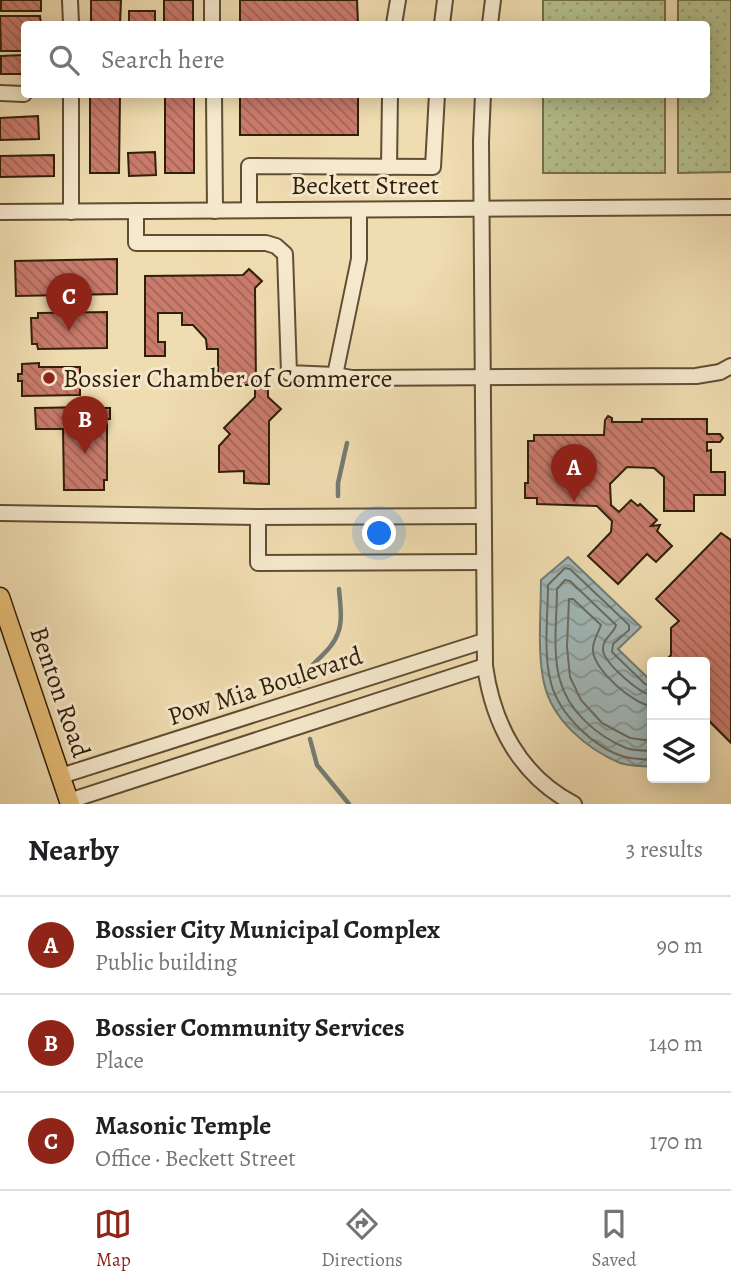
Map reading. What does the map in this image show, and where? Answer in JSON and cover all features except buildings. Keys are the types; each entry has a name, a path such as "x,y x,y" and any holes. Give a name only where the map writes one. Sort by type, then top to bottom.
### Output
{"main road":[{"name":"Benton Road","path":"1,602 7,640 61,776 69,803"}],"street":[{"path":"71,0 71,21"},
{"path":"212,0 212,21"},
{"path":"394,21 398,0"},
{"path":"442,21 444,0"},
{"path":"490,21 493,0"},
{"path":"0,93 21,93"},
{"path":"71,98 71,212"},
{"path":"214,98 215,211"},
{"path":"389,167 390,98"},
{"path":"249,210 249,166 433,167 437,98"},
{"path":"483,98 485,666 493,706 508,741 534,775 574,804"},
{"name":"Beckett Street","path":"0,212 731,207"},
{"path":"335,375 359,259 359,210"},
{"path":"136,211 136,243 266,243 276,246 285,254 289,373 352,378 696,376 720,372 731,366"},
{"path":"0,513 258,517 483,516"},
{"path":"258,517 258,563 483,562"},
{"name":"Pow Mia Boulevard","path":"61,776 484,641"},
{"name":"Pow Mia Boulevard","path":"69,803 485,666"},
{"path":"354,683 361,706"}],"green space":[{"path":"543,0 665,0 665,21 543,21"},
{"path":"678,0 731,0 731,172 678,173 678,98 710,98 710,21 678,21"},
{"path":"543,98 665,98 665,173 543,173"}],"water":[{"path":"568,557 641,627 618,649 647,677 647,767 620,763 595,750 573,732 555,709 544,683 541,658 541,580"}],"waterway":[{"path":"338,496 338,483 347,443"},
{"path":"299,686 306,672 330,647 338,633 341,617 339,589"},
{"path":"310,739 317,765 349,804"}],"place":[{"name":"Masonic Temple","path":"69,331"},
{"name":"Bossier Chamber of Commerce","path":"49,378"},
{"name":"Bossier Community Services","path":"85,454"},
{"name":"Bossier City Municipal Complex","path":"574,502"}]}
